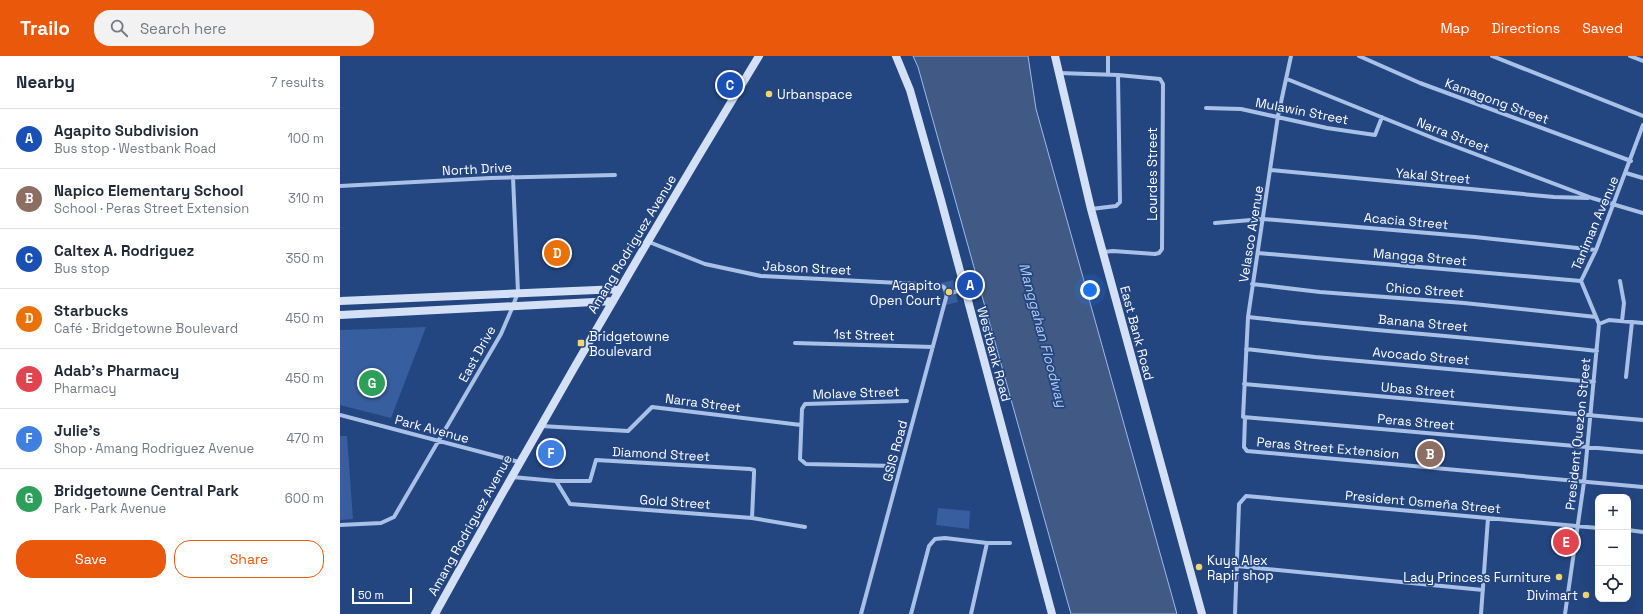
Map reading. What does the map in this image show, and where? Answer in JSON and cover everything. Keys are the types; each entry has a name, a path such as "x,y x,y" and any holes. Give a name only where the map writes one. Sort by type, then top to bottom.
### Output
{"main road":[{"name":"Amang Rodriguez Avenue","path":"435,614 519,462 759,56"},
{"name":"Westbank Road","path":"896,56 910,90 1052,614"},
{"name":"East Bank Road","path":"1055,56 1091,209 1202,614"},
{"path":"340,301 518,292 620,289"},
{"path":"340,315 613,302"}],"street":[{"path":"1108,56 1108,74"},
{"name":"Velasco Avenue","path":"1244,418 1246,348 1252,284 1271,170 1278,116 1291,56"},
{"name":"Kamagong Street","path":"1359,56 1420,82 1630,161"},
{"path":"1492,56 1643,116"},
{"path":"1630,56 1643,61"},
{"name":"Lourdes Street","path":"1059,73 1108,74 1160,79 1163,84 1162,249 1159,253 1155,254 1113,251 1103,252"},
{"path":"1091,209 1116,206 1120,202 1118,75"},
{"name":"Narra Street","path":"1287,79 1592,198 1643,214"},
{"name":"Mulawin Street","path":"1206,108 1240,109 1278,116 1327,128 1375,135 1382,117"},
{"name":"Taniman Avenue","path":"1597,350 1599,324 1581,281 1596,250 1643,127"},
{"name":"Yakal Street","path":"1271,170 1554,197 1592,198"},
{"path":"1626,173 1643,178"},
{"name":"North Drive","path":"340,186 513,177 615,175"},
{"name":"East Drive","path":"340,525 380,523 388,521 394,517 500,334 518,292 513,177"},
{"name":"Acacia Street","path":"1215,223 1263,219 1474,237 1596,250"},
{"name":"Jabson Street","path":"649,242 705,264 743,273 774,278 939,285 944,287 948,294"},
{"name":"Mangga Street","path":"1258,253 1581,281"},
{"path":"1620,281 1624,303 1622,321"},
{"name":"Chico Street","path":"1252,284 1320,292 1464,303 1596,317"},
{"path":"948,294 964,289"},
{"name":"GSIS Road","path":"862,614 948,294"},
{"name":"Banana Street","path":"1248,317 1597,350"},
{"path":"1599,324 1610,320 1643,323"},
{"path":"1626,377 1632,322"},
{"name":"1st Street","path":"795,343 933,347"},
{"name":"Avocado Street","path":"1246,348 1315,357 1594,382"},
{"name":"President Quezon Street","path":"1565,614 1584,482 1597,350"},
{"name":"Ubas Street","path":"1244,384 1643,420"},
{"name":"Molave Street","path":"801,424 802,409 805,404 907,401"},
{"name":"Narra Street","path":"540,426 628,431 652,407 801,424"},
{"name":"Park Avenue","path":"340,415 519,462"},
{"name":"Peras Street","path":"1244,418 1643,452"},
{"name":"Peras Street Extension","path":"1244,418 1244,447 1247,451 1584,482"},
{"path":"801,424 800,459 806,464 895,466"},
{"name":"Diamond Street","path":"511,477 556,481 590,481 596,460 750,469 754,470 752,518"},
{"name":"Gold Street","path":"556,481 570,504 752,518 804,527"},
{"path":"1584,482 1643,487"},
{"name":"President Osmeña Street","path":"1236,566 1239,504 1246,496 1595,528"},
{"path":"1480,614 1488,518"},
{"path":"1631,530 1643,532"},
{"path":"911,614 932,542 936,539 945,538 987,543 1010,543"},
{"path":"971,614 987,543"},
{"path":"1235,614 1236,566 1483,590"}],"shaded area":[{"name":"Agapito Open Court","path":"953,280 958,302 946,305 941,283"},
{"path":"426,327 391,418 340,405 340,330"},
{"path":"340,436 347,436 353,519 340,520"},
{"path":"938,508 970,511 969,529 936,525"}],"water":[{"name":"Manggahan Floodway","path":"913,56 1028,56 1036,109 1177,614 1071,614 918,67"}],"place":[{"name":"Caltex A. Rodriguez","path":"730,85"},
{"name":"Urbanspace","path":"769,94"},
{"name":"Starbucks","path":"557,253"},
{"name":"Agapito Subdivision","path":"970,285"},
{"name":"Agapito Open Court","path":"949,292"},
{"name":"Bridgetowne Boulevard","path":"581,343"},
{"name":"Bridgetowne Central Park","path":"372,383"},
{"name":"Julie's","path":"551,453"},
{"name":"Napico Elementary School","path":"1430,454"},
{"name":"Adab's Pharmacy","path":"1566,542"},
{"name":"Kuya Alex Rapir shop","path":"1199,567"},
{"name":"Lady Princess Furniture","path":"1559,577"},
{"name":"Divimart","path":"1586,595"}]}
